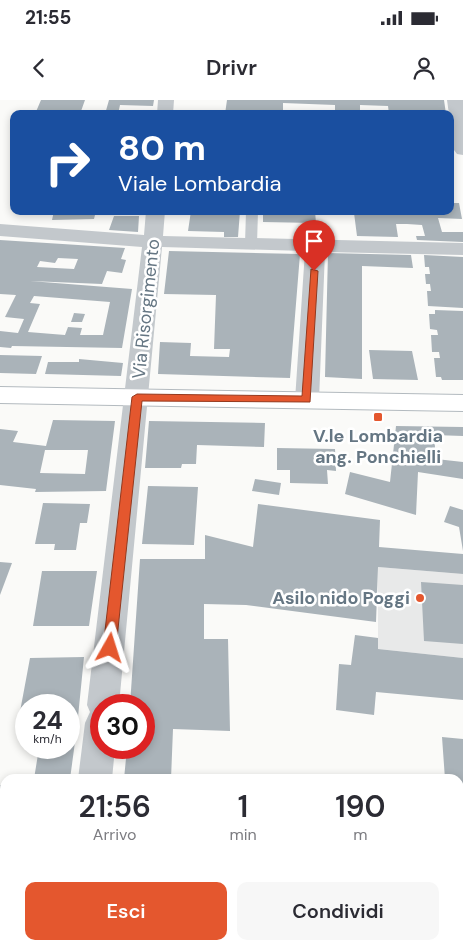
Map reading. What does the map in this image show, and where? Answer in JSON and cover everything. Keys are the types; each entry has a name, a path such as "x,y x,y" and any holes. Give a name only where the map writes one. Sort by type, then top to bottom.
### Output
{"street":[{"path":"455,100 463,150"},
{"name":"Via Risorgimento","path":"104,694 156,215"},
{"path":"0,230 153,241 463,249"},
{"path":"307,400 316,246"},
{"path":"0,395 463,403"},
{"path":"96,774 97,759"}],"lane":[{"path":"251,244 252,215"}],"shaded area":[{"name":"Asilo nido Poggi","path":"378,567 463,574 463,658 378,649"}],"building":[{"path":"41,100 85,100 81,110 37,110"},
{"path":"109,100 154,100 153,106 120,105 119,110 106,110"},
{"path":"227,100 444,100 445,110 388,110 388,106 360,105 360,110 335,110 335,105 283,103 283,110 226,110"},
{"path":"454,203 459,203 462,219 438,218 442,232 463,232 463,242 417,240 416,236 425,236 422,225 407,224 396,224 398,237 357,236 354,215 454,215"},
{"path":"53,215 95,215 94,219 52,220"},
{"path":"190,215 240,215 238,237 224,237 224,232 188,231"},
{"path":"263,215 315,215 316,223 263,222"},
{"path":"114,216 139,216 138,232 109,230"},
{"path":"0,240 125,248 121,259 126,260 122,273 107,271 102,284 30,281 132,289 122,348 0,347 0,331 18,333 24,319 5,317 16,295 0,294","holes":["58,258 78,259 74,269 37,267 40,261 55,263","34,296 110,302 103,335 80,335 82,328 68,327 65,335 28,332 40,304 30,303"]},
{"path":"169,251 300,254 290,378 158,374 160,342 191,343 190,356 229,357 230,349 214,349 216,295 164,294"},
{"path":"328,253 411,255 413,268 362,266 362,379 325,377"},
{"path":"424,255 463,257 463,308 428,306 427,291 431,291 430,284 426,284 425,274 430,274 429,267 425,267"},
{"path":"435,310 463,311 463,380 442,380 441,377 436,377 434,358 440,358 439,352 432,352 431,335 438,335 437,330 430,329 429,314 435,314"},
{"path":"74,313 85,314 82,322 71,322"},
{"path":"369,350 412,351 418,380 373,379"},
{"path":"0,355 42,356 36,374 0,373"},
{"path":"79,359 123,363 121,376 45,374 48,362 79,362"},
{"path":"53,420 115,421 106,491 35,492 36,489 0,485 0,429 18,431 13,442 46,446","holes":["45,450 88,450 85,474 40,473"]},
{"path":"149,421 265,423 264,447 197,445 196,464 182,464 181,468 145,468"},
{"path":"396,426 463,427 463,436 434,435 436,459 463,462 463,479 418,472 416,515 345,494 350,472 390,482"},
{"path":"277,448 335,449 336,471 327,470 328,484 290,483 290,470 277,470"},
{"path":"255,479 281,483 279,495 252,491"},
{"path":"148,486 198,487 194,545 142,544"},
{"path":"43,503 90,504 87,523 80,523 76,550 54,550 55,544 35,544"},
{"path":"258,504 380,520 379,547 463,554 463,574 378,567 376,622 246,605 204,604 204,639 228,639 230,731 173,729 171,774 124,774 126,759 155,759 155,694 131,694 140,559 205,559 205,535 253,547"},
{"path":"450,506 463,510 463,551 459,527 444,522"},
{"path":"0,562 12,563 0,595"},
{"path":"42,571 97,571 89,626 33,626"},
{"path":"421,582 463,585 463,644 424,641"},
{"path":"355,635 378,638 378,649 463,658 463,700 376,692 374,715 336,710 339,664 351,665"},
{"path":"84,657 80,697 80,694 23,694 30,658"},
{"path":"442,737 463,739 463,774 445,774"},
{"path":"37,759 73,759 71,774 35,774"}],"place":[{"name":"V.le Lombardia ang. Ponchielli","path":"378,417"},
{"name":"Asilo nido Poggi","path":"420,598"}],"route":[{"path":"110,648 137,397 307,400 314,271"}]}
